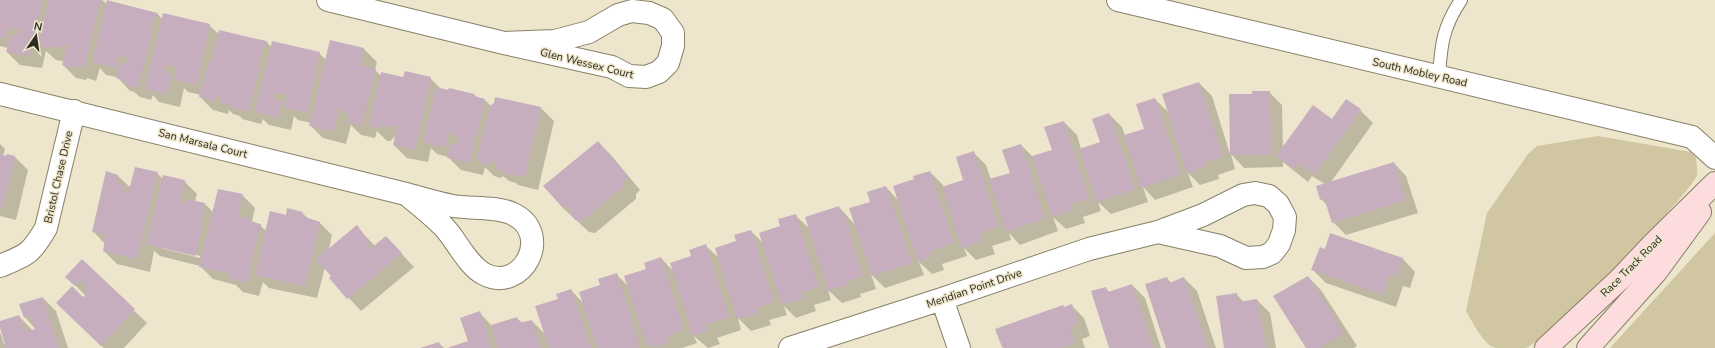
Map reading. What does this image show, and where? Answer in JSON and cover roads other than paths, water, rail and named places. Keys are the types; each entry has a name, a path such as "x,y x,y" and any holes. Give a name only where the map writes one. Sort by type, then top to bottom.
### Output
{"main road":[{"name":"Race Track Road","path":"1546,348 1620,279 1715,183"},
{"name":"Race Track Road","path":"1588,348 1656,272 1715,190"}],"street":[{"name":"Glen Wessex Court","path":"328,0 504,43 612,67 629,76 646,77 659,72 668,63 673,46 673,33 663,18 649,13 632,11 618,15 589,32 555,41 504,43"},
{"name":"South Mobley Road","path":"1118,0 1692,137 1715,158"},
{"name":"San Marsala Court","path":"0,94 406,194 453,206 513,214 524,222 532,233 533,243 531,253 524,266 507,278 495,278 484,274 474,265 443,226 406,194"},
{"name":"Bristol Chase Drive","path":"0,266 26,255 37,244 46,228 74,112"},
{"name":"Meridian Point Drive","path":"790,348 942,299 1089,249 1158,232 1203,214 1243,195 1254,193 1269,196 1278,204 1285,217 1284,230 1279,244 1272,253 1262,257 1246,258 1220,246 1158,232"},
{"path":"942,299 959,348"}],"lane":[{"path":"1439,76 1440,50 1444,32 1453,12 1461,0"}]}
